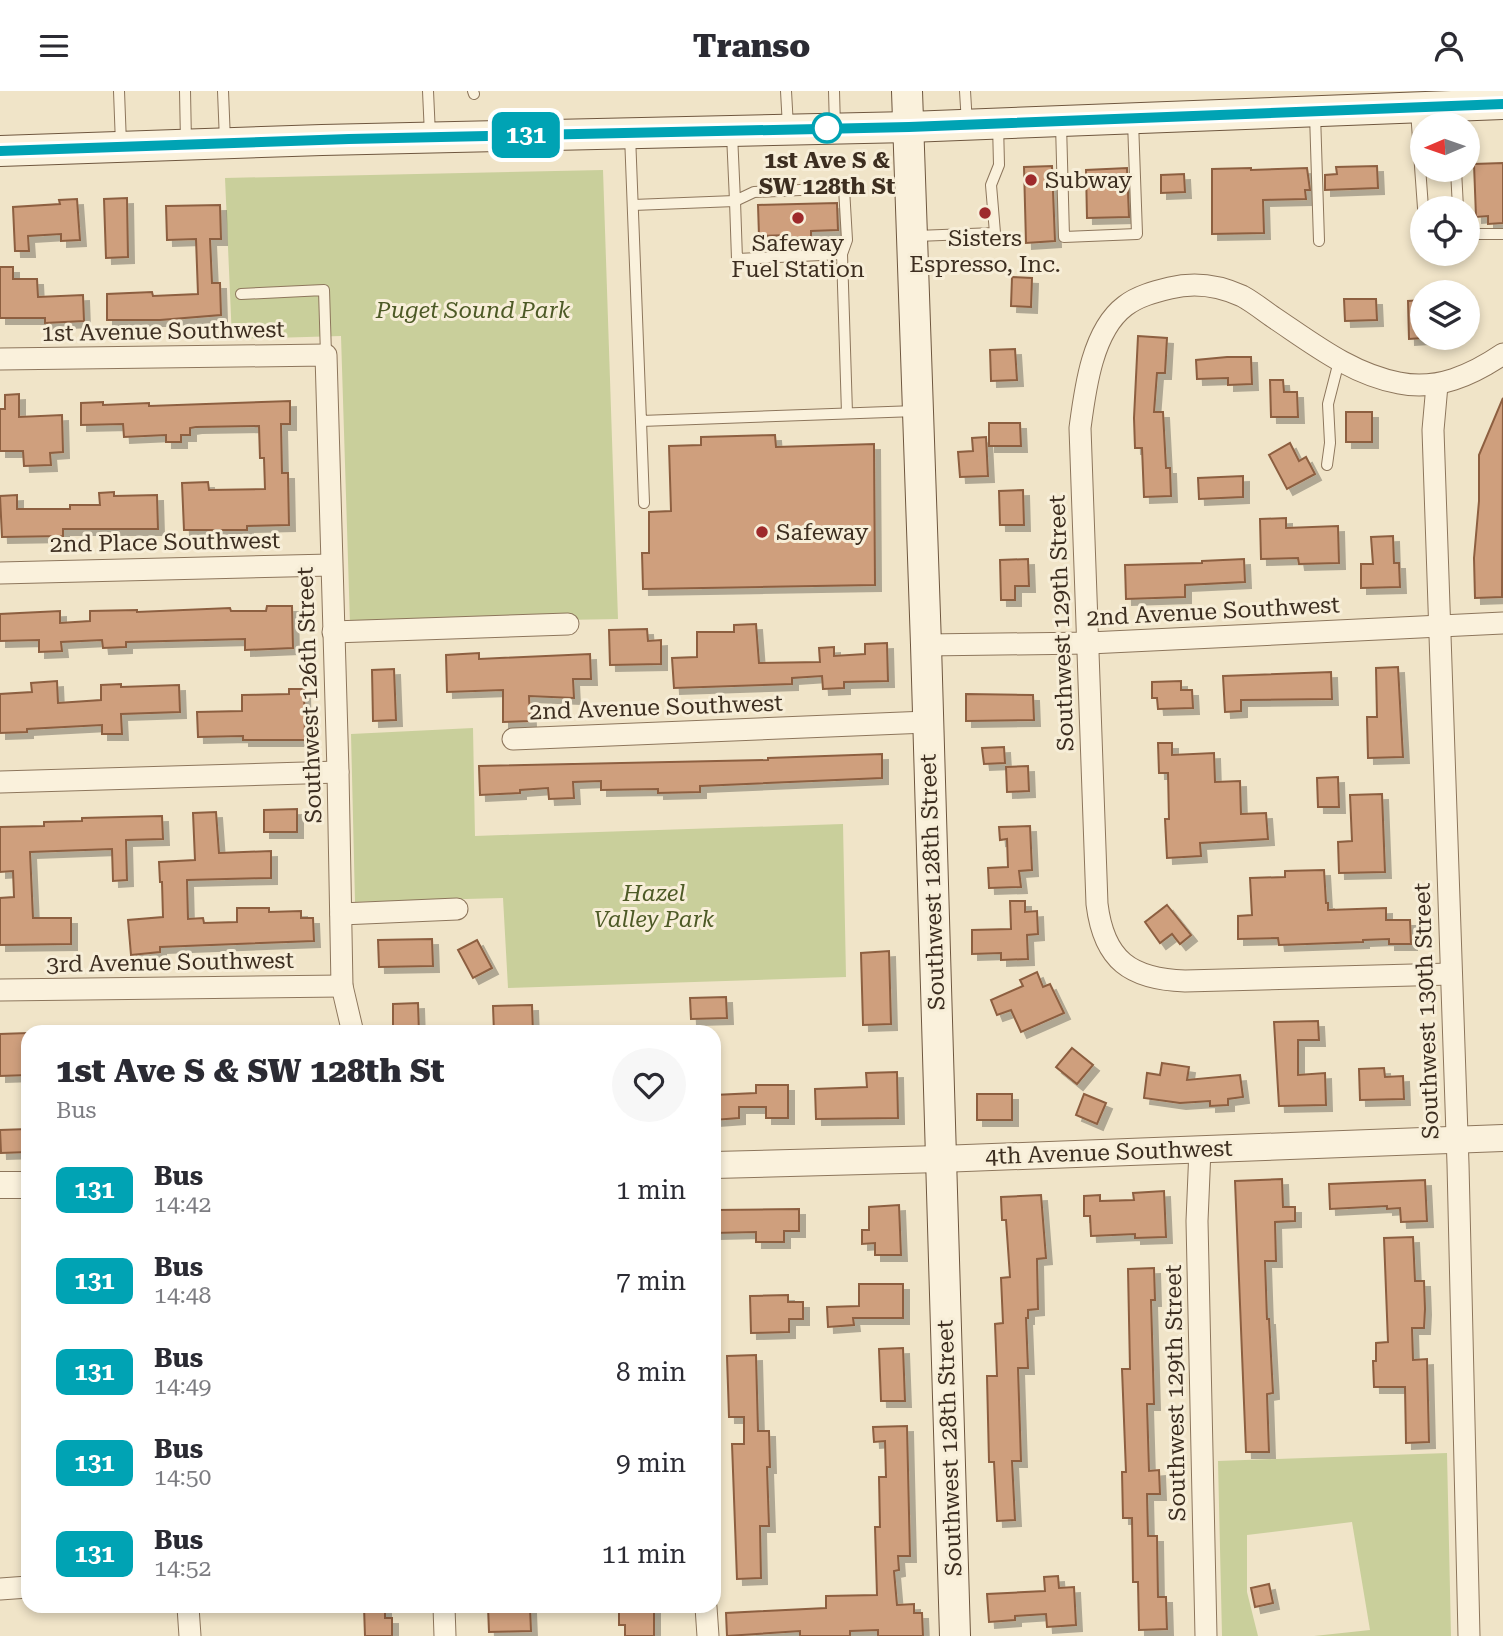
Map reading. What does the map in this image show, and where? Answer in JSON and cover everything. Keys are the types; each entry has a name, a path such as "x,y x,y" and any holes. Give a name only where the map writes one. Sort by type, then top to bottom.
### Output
{"main road":[{"name":"Southwest 128th Street","path":"906,91 919,411 955,1636"},
{"path":"0,151 909,127 1415,108 1452,111 1503,104"}],"street":[{"name":"Southwest 129th Street","path":"1339,361 1243,297 1216,287 1186,284 1149,293 1125,306 1108,326 1096,352 1086,387 1080,428 1097,904 1100,926 1107,943 1126,967 1160,980 1451,974"},
{"name":"1st Avenue Southwest","path":"0,359 326,355"},
{"name":"Southwest 126th Street","path":"326,355 342,986 351,1025"},
{"path":"1339,361 1398,383 1437,385 1480,370 1503,355"},
{"name":"Southwest 130th Street","path":"1437,385 1433,430 1457,1139 1469,1636"},
{"name":"2nd Place Southwest","path":"0,572 331,565"},
{"name":"2nd Avenue Southwest","path":"926,645 1089,643 1503,623"},
{"path":"333,632 568,624"},
{"name":"2nd Avenue Southwest","path":"513,739 927,722"},
{"path":"0,782 338,772"},
{"path":"341,914 457,909"},
{"name":"3rd Avenue Southwest","path":"0,990 342,986"},
{"name":"4th Avenue Southwest","path":"721,1165 1503,1138"},
{"name":"Southwest 129th Street","path":"1200,1149 1197,1221 1206,1636"},
{"path":"0,1185 21,1185"},
{"path":"0,1589 21,1588"},
{"path":"188,1613 190,1636"},
{"path":"444,1613 445,1636"},
{"path":"706,1613 708,1636"}],"lane":[{"path":"119,91 121,147"},
{"path":"185,91 186,145"},
{"path":"223,91 226,144"},
{"path":"428,91 430,138"},
{"path":"786,91 788,129"},
{"path":"834,91 835,128"},
{"path":"965,91 967,124"},
{"path":"1415,108 1422,196"},
{"path":"1315,111 1319,241"},
{"path":"1061,121 1065,237 1137,234 1133,118"},
{"path":"913,236 995,233 991,185 999,165 998,123"},
{"path":"732,130 737,259 842,254"},
{"path":"630,133 644,503"},
{"path":"633,205 735,201 754,192 844,188 846,240 842,254 847,413"},
{"path":"1480,234 1503,235"},
{"path":"241,294 324,290 326,355"},
{"path":"1327,465 1330,443 1328,404 1339,361"},
{"path":"641,421 919,411"}],"green space":[{"name":"Puget Sound Park","path":"603,170 618,619 350,624 341,336 232,339 225,178"},
{"name":"Hazel Valley Park","path":"473,728 475,836 843,824 846,977 508,988 503,898 355,902 351,734"},
{"path":"1447,1453 1451,1636 1314,1636 1370,1630 1352,1522 1247,1535 1247,1592 1258,1636 1222,1636 1218,1461"}],"building":[{"path":"1503,163 1503,223 1488,224 1488,216 1480,217 1480,196 1475,196 1475,182 1480,182 1480,164"},
{"path":"1052,166 1055,241 1026,243 1024,167"},
{"path":"1377,166 1378,188 1325,190 1325,175 1337,174 1336,167"},
{"path":"1127,168 1129,217 1087,218 1086,170"},
{"path":"1307,168 1310,190 1305,190 1306,199 1263,200 1264,233 1212,234 1212,169"},
{"path":"1184,174 1185,192 1161,193 1161,175"},
{"path":"127,198 128,257 106,258 104,199"},
{"path":"77,199 80,240 61,241 61,234 28,236 29,251 15,251 13,207 60,204 59,200"},
{"name":"Safeway Fuel Station","path":"837,203 838,230 811,231 811,245 789,245 789,235 759,236 758,205"},
{"path":"220,205 221,239 210,239 212,283 220,283 221,315 160,320 107,320 107,294 198,294 196,239 167,240 166,206"},
{"path":"0,267 13,267 13,279 37,279 38,297 83,295 84,321 45,323 45,318 0,318"},
{"path":"1012,277 1032,278 1031,307 1011,306"},
{"path":"1344,299 1376,299 1377,320 1345,321"},
{"path":"1408,301 1410,301 1409,339"},
{"path":"1138,336 1167,338 1165,373 1157,373 1154,412 1163,412 1166,468 1170,468 1171,496 1144,497 1142,448 1135,448"},
{"path":"1015,349 1017,380 991,381 990,350"},
{"path":"1251,357 1252,384 1228,385 1228,378 1197,379 1196,360"},
{"path":"1270,380 1283,380 1284,392 1297,392 1298,417 1271,417"},
{"path":"19,394 19,417 62,415 63,452 50,453 51,465 24,466 23,451 0,451 0,409 5,409 5,395"},
{"path":"1503,398 1502,597 1475,598 1474,558 1479,501 1479,455"},
{"path":"290,401 290,424 281,424 282,473 288,473 289,525 247,526 247,530 184,530 182,483 208,482 209,490 265,489 259,426 190,428 190,435 181,435 181,442 166,442 166,435 124,437 123,424 81,425 81,403 149,403 149,406"},
{"path":"1346,412 1372,412 1372,442 1346,442"},
{"path":"989,423 1020,423 1021,446 989,446"},
{"name":"Safeway","path":"775,435 776,447 874,444 875,585 643,589 642,553 649,553 649,512 671,511 669,446 701,445 701,437"},
{"path":"986,437 988,476 960,477 958,452 973,451 972,438"},
{"path":"1290,443 1299,461 1306,457 1315,474 1287,489 1269,455"},
{"path":"1243,476 1243,497 1199,499 1198,478"},
{"path":"1023,490 1024,525 1000,525 999,491"},
{"path":"114,492 114,496 157,495 158,529 63,529 63,536 2,537 0,496 17,495 17,509 70,509 70,505 100,505 99,493"},
{"path":"1286,518 1286,528 1338,526 1339,563 1299,564 1298,558 1261,559 1260,519"},
{"path":"1393,536 1394,563 1399,563 1400,587 1361,588 1361,564 1373,564 1371,537"},
{"path":"1028,559 1029,586 1015,586 1015,600 1001,600 1000,560"},
{"path":"1244,559 1245,582 1185,585 1185,597 1126,599 1125,565"},
{"path":"267,606 292,606 293,648 245,650 245,639 126,642 126,647 103,648 102,640 61,642 62,651 39,652 39,640 0,641 0,614 60,611 60,623 90,621 90,611 230,608 231,611 266,611"},
{"path":"756,624 759,663 820,662 819,648 834,647 834,656 865,654 865,644 887,643 888,681 844,682 844,688 823,689 822,676 792,678 792,684 674,688 672,658 697,657 697,632 734,632 734,625"},
{"path":"647,629 648,641 661,640 661,664 610,665 609,630"},
{"path":"479,653 479,659 590,654 591,679 573,679 574,698 529,696 530,721 503,722 503,690 447,692 446,655"},
{"path":"1398,667 1403,757 1368,758 1367,717 1377,717 1376,668"},
{"path":"394,669 396,720 373,721 372,670"},
{"path":"1331,672 1332,699 1241,700 1241,711 1225,712 1223,676"},
{"path":"57,681 58,703 101,700 101,685 179,685 180,712 121,714 122,734 102,734 102,725 0,733 0,694 32,692 31,683"},
{"path":"1181,681 1181,690 1192,690 1193,708 1158,709 1157,698 1152,698 1152,682"},
{"path":"289,689 304,689 305,740 243,740 243,736 198,737 197,712 242,711 242,695 289,694"},
{"path":"966,694 1033,695 1034,720 966,721"},
{"path":"1158,743 1172,743 1172,755 1214,753 1215,782 1240,781 1241,814 1266,813 1268,839 1200,843 1201,856 1167,858 1165,819 1169,819 1168,773 1159,773"},
{"path":"1004,747 1005,763 984,764 982,748"},
{"path":"882,754 882,778 700,786 700,792 658,793 658,789 601,790 601,781 573,782 574,798 549,799 548,788 520,790 520,793 480,795 479,766 768,760"},
{"path":"1028,766 1029,791 1007,792 1006,767"},
{"path":"1338,777 1339,807 1318,807 1317,778"},
{"path":"1382,794 1385,872 1339,873 1338,842 1352,841 1350,795"},
{"path":"297,809 297,832 264,832 264,810"},
{"path":"216,812 219,853 271,851 271,878 187,880 188,919 203,918 204,923 237,922 237,908 269,908 269,912 301,911 301,918 313,918 314,941 160,947 160,952 131,955 128,920 163,917 159,862 195,860 193,813"},
{"path":"162,816 163,839 126,840 127,880 113,881 112,849 30,852 33,918 71,918 71,944 0,945 0,898 14,897 13,871 0,872 0,827 44,826 44,822 82,821 82,818"},
{"path":"1030,826 1032,870 1019,871 1021,887 989,888 988,868 1008,867 1007,839 1000,840 999,827"},
{"path":"1324,870 1328,910 1386,908 1386,920 1410,920 1411,944 1389,944 1389,939 1279,945 1278,938 1238,939 1238,916 1252,915 1250,878 1285,877 1285,871"},
{"path":"1010,901 1025,901 1025,912 1037,911 1038,934 1027,935 1028,959 1001,960 1001,953 972,954 972,930 1011,929"},
{"path":"1167,905 1191,935 1180,944 1172,934 1160,943 1145,922"},
{"path":"432,939 433,966 379,967 378,940"},
{"path":"477,940 492,968 473,978 458,950"},
{"path":"889,951 891,1024 863,1025 861,953"},
{"path":"1037,972 1043,987 1050,984 1064,1013 1021,1032 1011,1010 997,1015 991,1000 1023,986 1020,980"},
{"path":"726,997 727,1018 691,1019 690,998"},
{"path":"418,1003 419,1025 393,1025 393,1004"},
{"path":"532,1005 533,1025 494,1025 493,1006"},
{"path":"1318,1021 1319,1040 1298,1040 1298,1075 1325,1073 1326,1105 1279,1106 1274,1022"},
{"path":"21,1033 21,1075 0,1076 0,1034"},
{"path":"1072,1048 1093,1065 1077,1084 1056,1067"},
{"path":"1162,1063 1189,1067 1187,1080 1240,1075 1243,1097 1228,1099 1228,1105 1210,1106 1210,1101 1180,1103 1144,1098 1147,1073 1160,1075"},
{"path":"1384,1068 1385,1077 1403,1076 1404,1099 1360,1100 1359,1069"},
{"path":"897,1072 898,1118 816,1119 815,1089 867,1087 866,1073"},
{"path":"756,1085 788,1085 788,1118 766,1118 766,1107 739,1107 739,1118 721,1119 721,1095 756,1093"},
{"path":"977,1094 1012,1094 1012,1120 977,1120"},
{"path":"1084,1094 1106,1103 1097,1124 1076,1115"},
{"path":"21,1129 21,1152 1,1153 0,1130"},
{"path":"1282,1179 1283,1207 1295,1207 1295,1221 1275,1222 1276,1261 1265,1261 1273,1393 1267,1394 1269,1452 1246,1452 1235,1181"},
{"path":"1425,1180 1427,1221 1401,1222 1400,1208 1387,1209 1387,1206 1330,1209 1329,1184"},
{"path":"1164,1191 1166,1237 1135,1238 1135,1234 1091,1236 1090,1216 1084,1216 1084,1196 1100,1195 1100,1201 1134,1200 1133,1193"},
{"path":"1041,1195 1046,1258 1037,1259 1038,1309 1028,1310 1026,1318 1028,1368 1018,1368 1021,1461 1012,1461 1015,1520 997,1521 994,1462 989,1462 987,1376 997,1376 995,1324 1003,1323 1001,1278 1010,1277 1006,1220 1002,1220 1001,1197"},
{"path":"899,1205 901,1255 875,1255 875,1243 862,1244 862,1230 869,1230 869,1207"},
{"path":"799,1209 799,1231 784,1231 784,1242 756,1242 756,1232 721,1233 721,1210"},
{"path":"1413,1237 1415,1281 1424,1281 1425,1309 1424,1328 1412,1328 1413,1360 1427,1359 1429,1442 1406,1443 1405,1387 1374,1387 1373,1361 1376,1361 1376,1343 1388,1342 1384,1238"},
{"path":"1154,1268 1155,1300 1151,1300 1154,1404 1147,1404 1149,1471 1159,1470 1160,1494 1147,1494 1148,1536 1157,1536 1158,1597 1166,1597 1167,1629 1139,1630 1138,1582 1133,1582 1132,1518 1123,1518 1122,1472 1126,1472 1122,1369 1130,1369 1128,1269"},
{"path":"859,1284 903,1284 903,1318 853,1318 854,1325 828,1327 827,1307 859,1306"},
{"path":"788,1295 788,1302 803,1302 803,1319 789,1319 789,1332 751,1333 750,1296"},
{"path":"903,1348 905,1401 881,1401 879,1349"},
{"path":"756,1355 758,1431 769,1431 769,1526 760,1526 761,1578 737,1579 732,1444 744,1444 744,1417 729,1417 727,1356"},
{"path":"907,1426 910,1556 898,1556 899,1570 894,1571 897,1605 914,1604 914,1613 922,1613 923,1636 878,1636 878,1630 850,1631 850,1636 800,1636 800,1631 727,1636 726,1613 826,1608 826,1596 877,1595 875,1527 880,1527 879,1477 886,1477 885,1441 874,1442 873,1427"},
{"path":"1058,1576 1059,1588 1074,1587 1076,1625 1047,1627 1046,1614 1015,1616 1015,1620 989,1622 987,1594 1045,1591 1044,1577"},
{"path":"1269,1584 1273,1603 1255,1607 1251,1588"},
{"path":"364,1613 385,1613 385,1618 392,1618 392,1636 365,1636"},
{"path":"488,1613 530,1613 531,1631 489,1632"},
{"path":"619,1613 654,1613 654,1636 625,1636 625,1625 619,1625"}],"bus line":[{"name":"131","path":"0,151 349,139 909,127 1503,104"}],"place":[{"name":"1st Ave S & SW 128th St","path":"827,128"},
{"name":"Subway","path":"1031,180"},
{"name":"Sisters Espresso, Inc.","path":"985,213"},
{"name":"Safeway Fuel Station","path":"798,218"},
{"name":"Safeway","path":"762,532"}]}
